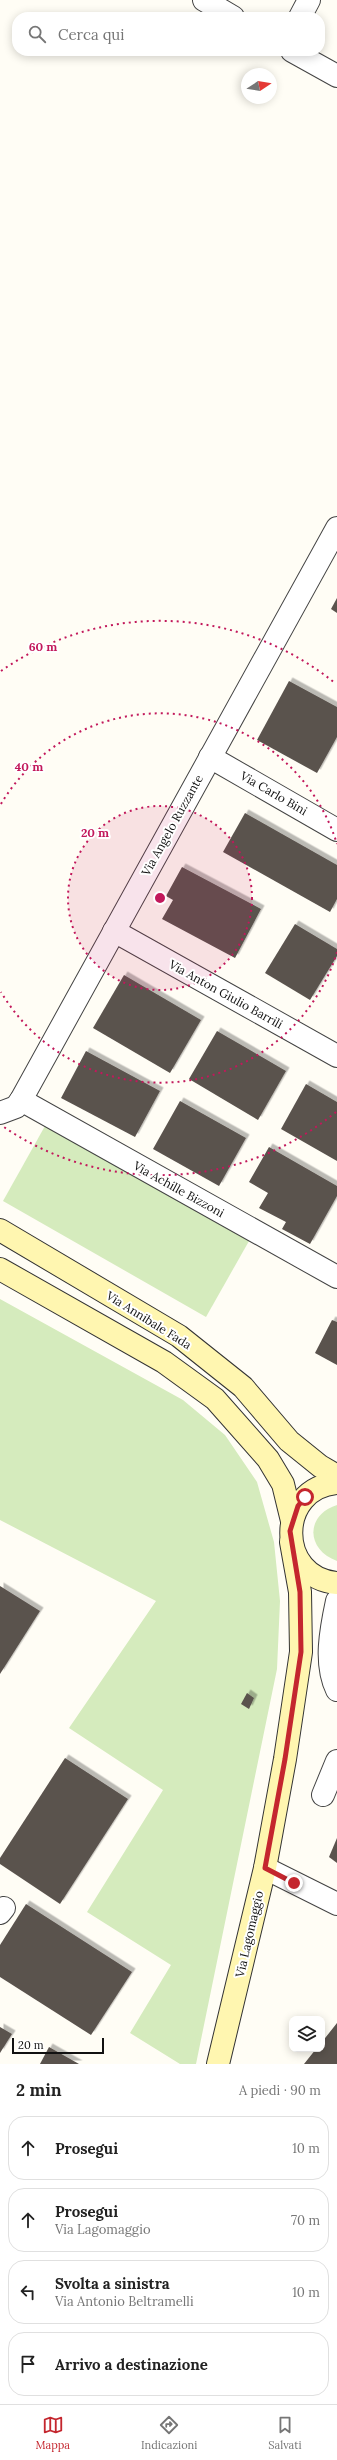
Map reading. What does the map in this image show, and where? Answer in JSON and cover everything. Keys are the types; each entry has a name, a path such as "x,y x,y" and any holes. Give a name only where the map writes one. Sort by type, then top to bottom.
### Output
{"main road":[{"name":"Via Annibale Fada","path":"0,1230 179,1336 243,1387 289,1441 320,1466 337,1476"},
{"path":"0,1269 164,1362 215,1399 268,1459 283,1484 294,1552 306,1570 322,1580 337,1584"},
{"path":"291,1531 298,1506 305,1497 321,1486 337,1483"},
{"name":"Via Lagomaggio","path":"218,2064 265,1868 285,1759 301,1652 300,1592 291,1531"}],"street":[{"path":"204,0 224,12"},
{"path":"303,12 309,0"},
{"path":"301,56 337,76"},
{"name":"Via Angelo Ruzzante","path":"0,1113 16,1107 21,1100 337,528"},
{"name":"Via Carlo Bini","path":"210,757 337,830"},
{"name":"Via Anton Giulio Barrili","path":"114,931 337,1056"},
{"name":"Via Achille Bizzoni","path":"21,1100 337,1277"},
{"path":"337,1601 330,1650 332,1680 337,1690"},
{"path":"323,1795 337,1761"},
{"path":"265,1868 337,1904"}],"green space":[{"path":"45,1126 249,1241 206,1317 3,1201"},
{"path":"0,1299 183,1400 225,1435 257,1482 274,1542 280,1601 277,1669 196,2064 180,2064 130,2033 171,1965 87,1912 163,1790 69,1728 156,1601 0,1520"},
{"path":"337,1505 337,1561 327,1556 319,1549 313,1533 319,1516"}],"building":[{"path":"337,598 337,613 331,609"},
{"path":"289,681 337,707 337,737 317,773 257,740"},
{"path":"245,813 337,865 337,899 330,912 223,852"},
{"path":"182,867 261,909 235,958 162,919 173,900 166,896"},
{"path":"295,924 337,949 337,956 310,1000 265,973"},
{"path":"124,975 201,1020 170,1073 93,1028"},
{"path":"217,1031 286,1071 258,1120 189,1079"},
{"path":"86,1051 160,1091 135,1137 61,1098"},
{"path":"306,1084 337,1102 337,1161 281,1129"},
{"path":"180,1101 246,1138 219,1186 153,1149"},
{"path":"269,1147 337,1186 337,1196 310,1244 282,1229 286,1222 259,1208 268,1193 249,1182"},
{"path":"332,1320 337,1322 337,1365 315,1353"},
{"path":"0,1586 40,1611 0,1674"},
{"path":"247,1693 254,1698 249,1709 241,1704"},
{"path":"65,1758 128,1799 60,1904 0,1864 0,1858"},
{"path":"337,1838 337,1863 329,1857"},
{"path":"26,1904 132,1972 91,2035 0,1977 0,1945"},
{"path":"337,2023 337,2064 304,2064 314,2052 325,2052 325,2038"},
{"path":"0,2027 12,2034 0,2053"},
{"path":"49,2047 79,2064 40,2064"}],"route":[{"path":"294,1883 265,1868 285,1759 301,1652 300,1592 290,1531 298,1506 305,1497"}]}
